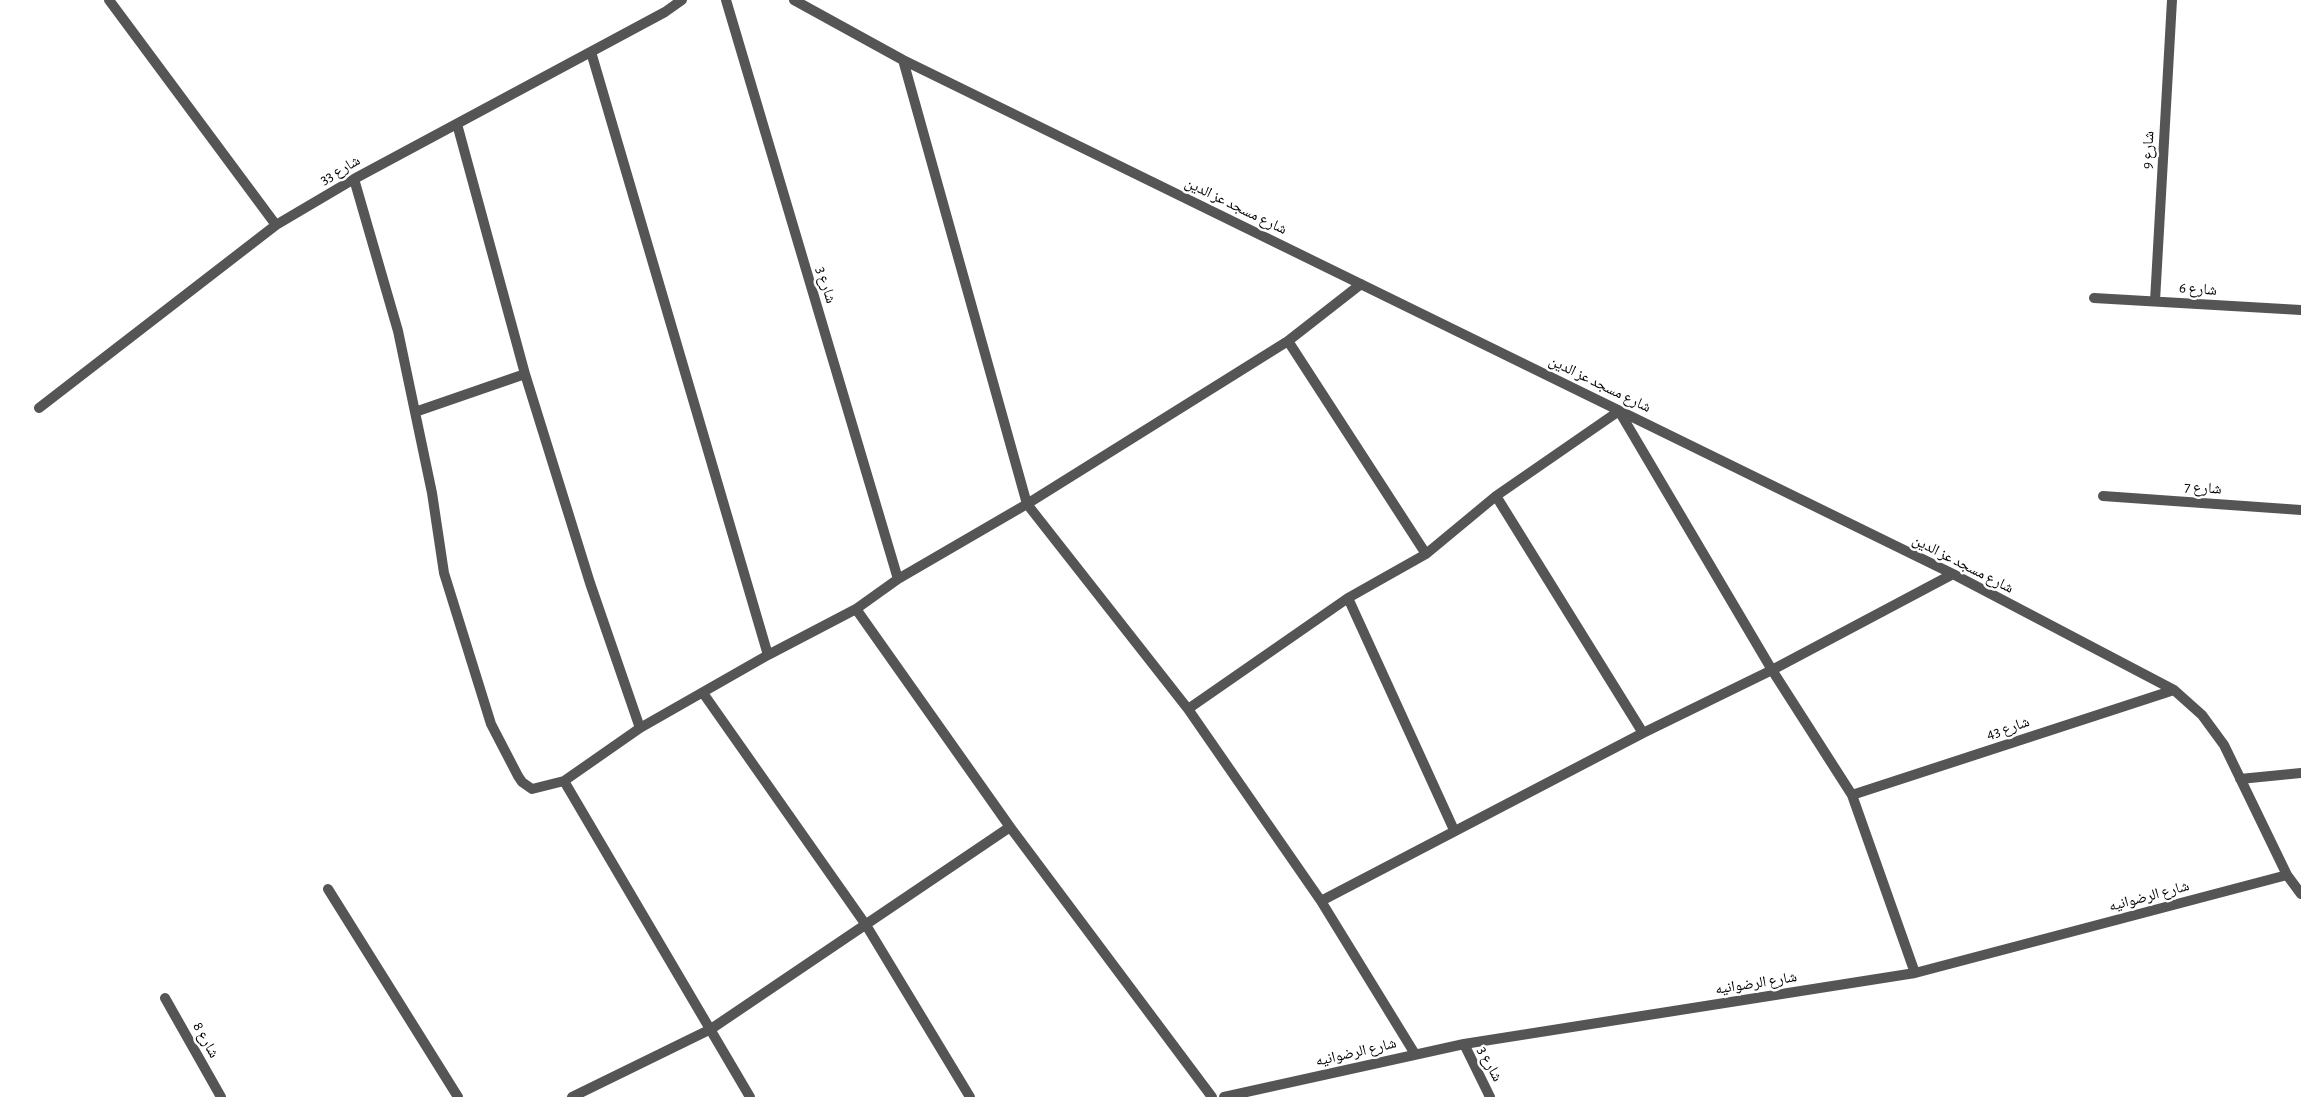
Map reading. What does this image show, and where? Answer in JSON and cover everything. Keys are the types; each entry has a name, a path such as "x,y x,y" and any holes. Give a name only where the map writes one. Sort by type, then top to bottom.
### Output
{"street":[{"path":"108,0 138,37 276,225"},
{"name":"شارع 33","path":"38,408 276,225 354,179 665,12 682,0"},
{"name":"شارع 3","path":"726,0 898,579"},
{"name":"شارع مسجد عز الدين","path":"794,0 903,60 1953,574 2174,690 2202,715 2224,745 2287,875 2301,894"},
{"name":"شارع 9","path":"2155,301 2172,0"},
{"path":"591,52 768,655"},
{"path":"903,60 1027,504 1188,709 1322,901 1415,1054"},
{"path":"457,124 525,374 590,583 640,728"},
{"path":"354,179 398,331 432,493 444,573 492,724 518,776 528,787 538,789 564,781 640,728 768,655 856,609 898,579 1027,504 1288,341 1361,284"},
{"name":"شارع 6","path":"2094,298 2301,310"},
{"path":"1288,341 1426,554"},
{"path":"415,412 525,374"},
{"path":"1188,709 1348,598 1426,554 1496,496 1619,410 1772,670 1852,795 1915,973"},
{"path":"1496,496 1643,733"},
{"name":"شارع 7","path":"2103,496 2301,510"},
{"path":"1322,901 1454,830 1643,733 1772,670 1953,574"},
{"path":"1348,598 1454,830"},
{"path":"856,609 1010,827 1212,1097"},
{"name":"شارع 43","path":"1852,795 2174,690"},
{"path":"703,693 866,925 970,1097"},
{"path":"2240,779 2301,773"},
{"path":"564,781 750,1097"},
{"path":"572,1097 711,1028 1010,827"},
{"name":"شارع الرضوانيه","path":"1224,1097 1464,1044 1915,973 2287,875"},
{"path":"328,889 458,1097"},
{"name":"شارع 8","path":"165,998 221,1097"},
{"name":"شارع 3","path":"1464,1044 1490,1097"}]}
